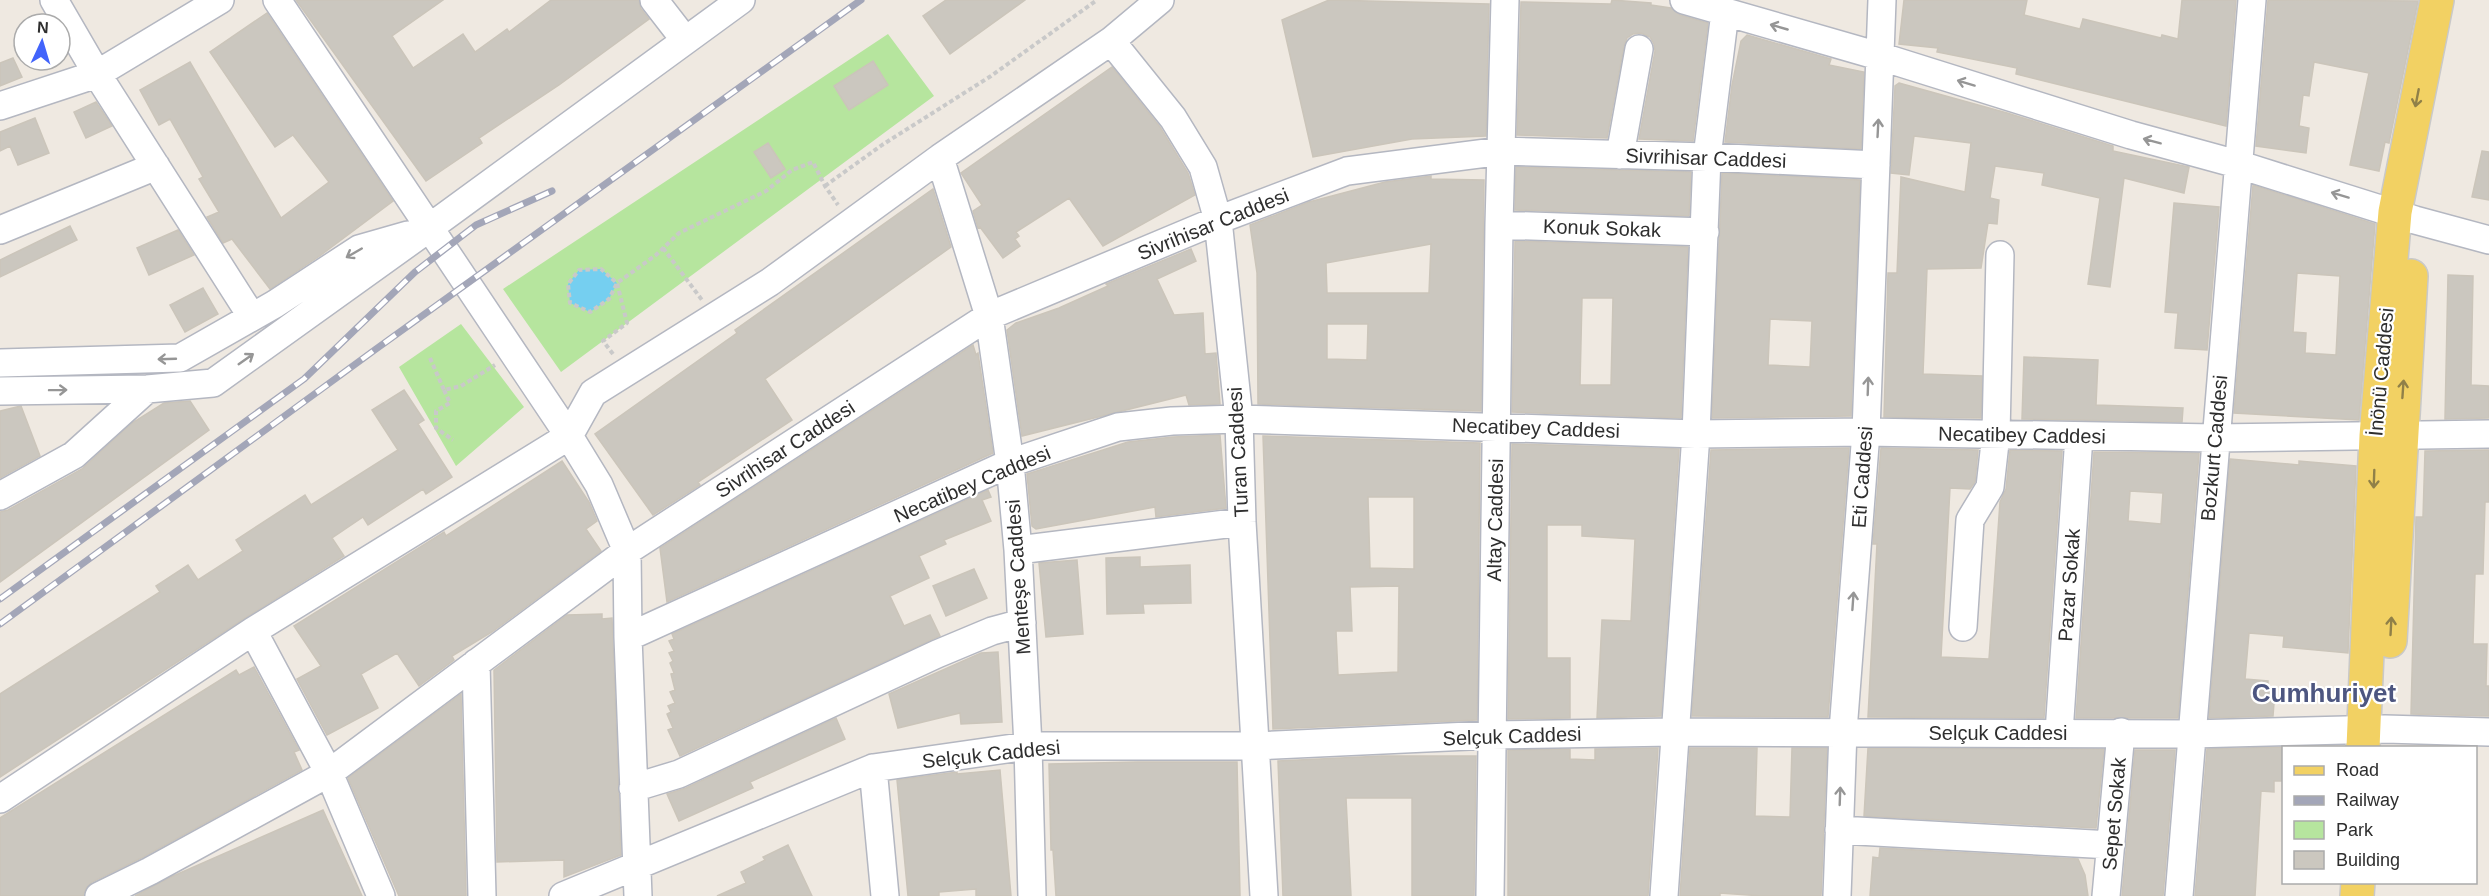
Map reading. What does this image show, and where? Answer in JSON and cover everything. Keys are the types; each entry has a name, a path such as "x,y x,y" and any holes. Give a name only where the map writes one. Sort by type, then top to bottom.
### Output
{"main road":[{"name":"İnönü Caddesi","path":"2374,739 2388,436 2405,216 2437,0"},
{"name":"İnönü Caddesi","path":"2405,216 2457,0"}],"street":[{"path":"54,0 97,74 252,317"},
{"path":"0,106 97,74 220,0"},
{"path":"277,0 569,436 599,485 627,551 638,896"},
{"path":"654,0 685,40"},
{"path":"0,391 147,389 213,383 741,0"},
{"path":"0,799 254,631 569,436 593,393 770,282 940,158 1111,41 1160,0"},
{"name":"Altay Caddesi","path":"1490,896 1498,225 1505,0"},
{"path":"1684,0 1882,57 2131,135 2237,164 2489,240"},
{"name":"Eti Caddesi","path":"1837,896 1843,731 1866,432 1882,57 1882,0"},
{"name":"Bozkurt Caddesi","path":"2179,896 2252,0"},
{"path":"1664,896 1673,732 1696,434 1707,157 1725,12"},
{"name":"Turan Caddesi","path":"1111,41 1173,118 1203,167 1218,220 1239,419 1242,522 1264,896"},
{"path":"1620,155 1639,49"},
{"name":"Sivrihisar Caddesi","path":"99,896 152,884 329,773 627,551 989,316 1218,220 1347,171 1502,151 1876,165"},
{"name":"Menteşe Caddesi","path":"940,158 989,316 1010,463 1022,623 1032,896"},
{"path":"0,230 156,166"},
{"name":"Konuk Sokak","path":"1498,225 1705,232"},
{"path":"0,363 180,358 252,317 359,249 429,228"},
{"path":"1963,627 1970,520 1990,488 1996,434 2000,255"},
{"path":"0,496 74,455 147,389"},
{"name":"Necatibey Caddesi","path":"628,637 1010,463 1118,427 1173,421 1239,419 1696,434 1866,432 2215,438 2489,434"},
{"name":"Pazar Sokak","path":"2059,733 2079,436"},
{"path":"1018,550 1242,522"},
{"path":"633,788 679,774 937,654 992,631 1022,623"},
{"path":"254,631 329,773 381,896"},
{"path":"476,663 482,896"},
{"name":"Selçuk Caddesi","path":"563,896 873,768 1028,746 1256,746 1491,735 1673,732 2121,732 2374,739 2489,732"},
{"name":"Sepet Sokak","path":"2106,896 2121,732"},
{"path":"873,768 885,896"},
{"path":"1839,830 2111,845"}],"path":[{"path":"825,186 882,145 992,75 1097,0"},
{"path":"625,372 603,341 627,323 617,283 601,269 579,270 568,284 570,303 590,312 609,299 617,283 679,233 766,191 792,170 813,162 825,186 852,224"},
{"path":"663,248 714,317"},
{"path":"444,390 461,386 514,354"},
{"path":"430,358 450,403 436,411 436,428 453,440"}],"green space":[{"path":"888,34 934,96 561,372 503,289"},
{"path":"461,324 524,407 456,466 399,367"}],"water":[{"path":"601,269 617,283 609,299 590,312 570,303 568,284 579,270"}],"building":[{"path":"296,0 443,0 392,36 413,68 463,34 475,52 507,29 509,32 551,0 639,0 641,9 649,19 559,85 479,138 482,143 426,181"},
{"path":"946,0 1025,0 950,54 923,16"},
{"path":"1329,0 1489,4 1486,136 1412,139 1313,157 1282,20"},
{"path":"1612,0 1651,3 1651,5 1671,8 1680,15 1708,23 1693,141 1639,139 1655,51 1650,37 1641,33 1627,38 1624,46 1607,138 1517,135 1521,2 1611,4"},
{"path":"1904,0 2027,0 2024,15 2080,29 2083,19 2161,38 2162,35 2178,39 2182,0 2236,0 2226,126 2016,74 2017,68 1937,52 1938,48 1899,44"},
{"path":"2268,0 2418,1 2389,143 2385,142 2379,171 2350,165 2369,73 2314,62 2309,96 2303,95 2299,126 2309,128 2306,153 2256,146"},
{"path":"267,13 393,201 321,255 270,289 232,239 223,243 207,217 219,212 199,179 203,177 170,119 159,125 140,90 190,62 281,218 329,182 293,135 275,147 210,52"},
{"path":"1747,35 1831,59 1829,65 1864,72 1861,149 1725,142 1732,85 1741,41"},
{"path":"12,58 12,72 20,72 22,77 0,86 0,63"},
{"path":"873,61 888,85 849,110 834,86"},
{"path":"1112,67 1160,127 1188,173 1195,195 1103,246 1069,198 1016,232 1019,236 1015,239 1020,246 1003,258 980,227 978,228 973,211 982,205 961,173"},
{"path":"1899,83 2113,146 2113,151 2189,167 2184,193 2124,178 2110,287 2088,284 2100,198 2042,185 2044,173 1995,166 1990,198 1999,200 1997,224 1988,223 1981,268 1927,269 1923,374 1982,376 1981,418 1884,417 1888,273 1897,273 1901,177 1965,192 1971,143 1914,136 1909,175 1891,173 1895,86"},
{"path":"96,102 112,126 86,138 74,112"},
{"path":"35,118 49,153 18,165 10,146 0,151 0,132"},
{"path":"768,143 785,169 771,178 754,152"},
{"path":"2482,151 2489,152 2489,200 2472,197"},
{"path":"1516,167 1691,172 1689,216 1515,210"},
{"path":"1722,173 1860,180 1851,416 1712,418","holes":["1770,319 1812,321 1810,367 1768,365"]},
{"path":"1431,176 1431,179 1484,180 1481,411 1258,404 1257,273 1250,225 1309,202 1385,182","holes":["1431,244 1429,293 1327,293 1326,263","1327,324 1368,324 1367,360 1327,359"]},
{"path":"2253,185 2375,224 2359,420 2234,413","holes":["2297,273 2340,276 2336,355 2305,353 2306,333 2293,332"]},
{"path":"933,189 951,247 765,379 792,420 698,482 700,485 653,515 595,434 737,333 735,330"},
{"path":"2174,203 2219,207 2207,350 2175,348 2178,313 2165,312"},
{"path":"70,226 77,240 0,277 0,260"},
{"path":"178,230 194,255 149,275 137,248"},
{"path":"1515,241 1688,247 1681,418 1512,412","holes":["1582,298 1613,298 1611,385 1580,385"]},
{"path":"1191,249 1196,261 1157,279 1174,315 1203,313 1205,354 1216,353 1220,404 1189,405 1186,395 1022,436 1007,330 1016,323 1059,308 1108,286 1106,284"},
{"path":"2448,275 2473,276 2471,385 2489,386 2489,418 2445,419"},
{"path":"203,288 218,314 185,332 170,305"},
{"path":"973,345 976,355 978,353 993,453 667,602 660,548"},
{"path":"2024,357 2098,360 2096,405 2183,408 2182,422 2022,419"},
{"path":"404,390 424,420 418,424 452,477 426,494 423,489 368,525 363,517 332,538 344,556 0,777 0,694 160,592 156,586 188,565 198,580 243,551 236,540 305,495 311,505 398,450 372,410"},
{"path":"190,401 209,430 0,582 0,512 8,510 82,469 132,423 164,403"},
{"path":"21,406 40,456 0,478 0,411"},
{"path":"1220,435 1226,508 1156,517 1155,507 1036,529 1032,526 1027,474 1128,442"},
{"path":"1263,436 1480,443 1477,720 1273,729","holes":["1368,497 1414,497 1414,569 1370,568","1399,586 1398,672 1338,675 1336,631 1352,631 1350,587"]},
{"path":"1512,444 1679,449 1661,716 1597,718 1602,620 1631,621 1635,539 1582,536 1582,525 1547,525 1547,658 1570,658 1570,718 1508,719"},
{"path":"1849,448 1828,717 1692,716 1711,450"},
{"path":"1881,448 1978,450 1975,482 1970,489 1950,488 1941,657 1989,659 2000,502 2006,489 2010,450 2062,451 2044,718 1868,717 1877,544 1873,544"},
{"path":"2489,450 2489,502 2485,502 2483,574 2475,574 2473,644 2487,644 2486,686 2489,686 2489,716 2411,714 2416,517 2423,517 2425,451"},
{"path":"2094,452 2199,453 2178,718 2076,718","holes":["2130,491 2163,493 2161,524 2128,521"]},
{"path":"2230,459 2299,465 2299,461 2356,466 2348,653 2283,647 2284,636 2249,633 2245,679 2268,681 2268,690 2275,690 2273,716 2209,718"},
{"path":"562,461 589,502 597,521 586,529 601,551 492,632 452,656 454,660 419,686 397,653 361,674 378,708 327,735 297,679 321,666 294,626 444,532 446,536"},
{"path":"988,490 991,497 982,500 991,521 944,540 946,544 919,556 929,578 890,596 904,626 930,615 940,636 680,756 668,730 673,728 667,714 671,712 668,706 675,703 670,692 675,690 671,674 674,673 670,663 673,661 669,653 674,651 669,641 674,639 672,634"},
{"path":"1140,557 1140,567 1190,565 1191,603 1143,604 1144,613 1107,614 1106,558"},
{"path":"1077,560 1083,634 1046,637 1039,563"},
{"path":"974,569 987,598 946,616 933,586"},
{"path":"602,614 602,619 612,618 621,855 564,877 564,860 497,862 494,670 567,615"},
{"path":"998,652 1002,722 961,724 960,713 898,728 889,694 981,653"},
{"path":"254,667 299,750 294,752 302,770 143,857 92,882 86,888 83,896 0,896 0,818 236,670 239,675"},
{"path":"461,694 466,896 399,896 348,778"},
{"path":"836,718 845,739 750,782 753,788 679,821 667,794 686,788"},
{"path":"2282,747 2282,781 2274,781 2274,792 2261,791 2255,896 2195,896 2207,749"},
{"path":"1658,748 1648,896 1508,896 1508,750 1570,749 1570,759 1595,760 1595,749"},
{"path":"1690,748 1757,748 1755,816 1790,817 1792,748 1827,748 1821,896 1720,893 1720,896 1680,896"},
{"path":"1868,748 2104,749 2096,828 1864,816"},
{"path":"2135,750 2175,750 2163,896 2122,896"},
{"path":"1382,756 1476,756 1474,896 1412,896 1412,798 1346,798 1351,896 1283,896 1278,761"},
{"path":"1237,762 1240,896 1056,896 1053,850 1051,850 1049,764"},
{"path":"1000,770 1011,896 976,896 976,889 939,892 939,896 908,896 897,780 957,772 957,774"},
{"path":"323,810 362,896 135,896 171,877"},
{"path":"788,845 812,896 717,896 746,883 741,872 765,860 763,857"},
{"path":"1880,848 2078,859 2085,875 2088,896 1870,896 1873,857 1879,858"}],"railway":[{"path":"0,624 376,349 861,0"},
{"path":"0,599 304,379 415,272 476,225 552,191"}],"district":[{"name":"Cumhuriyet","path":"2324,693"}]}
